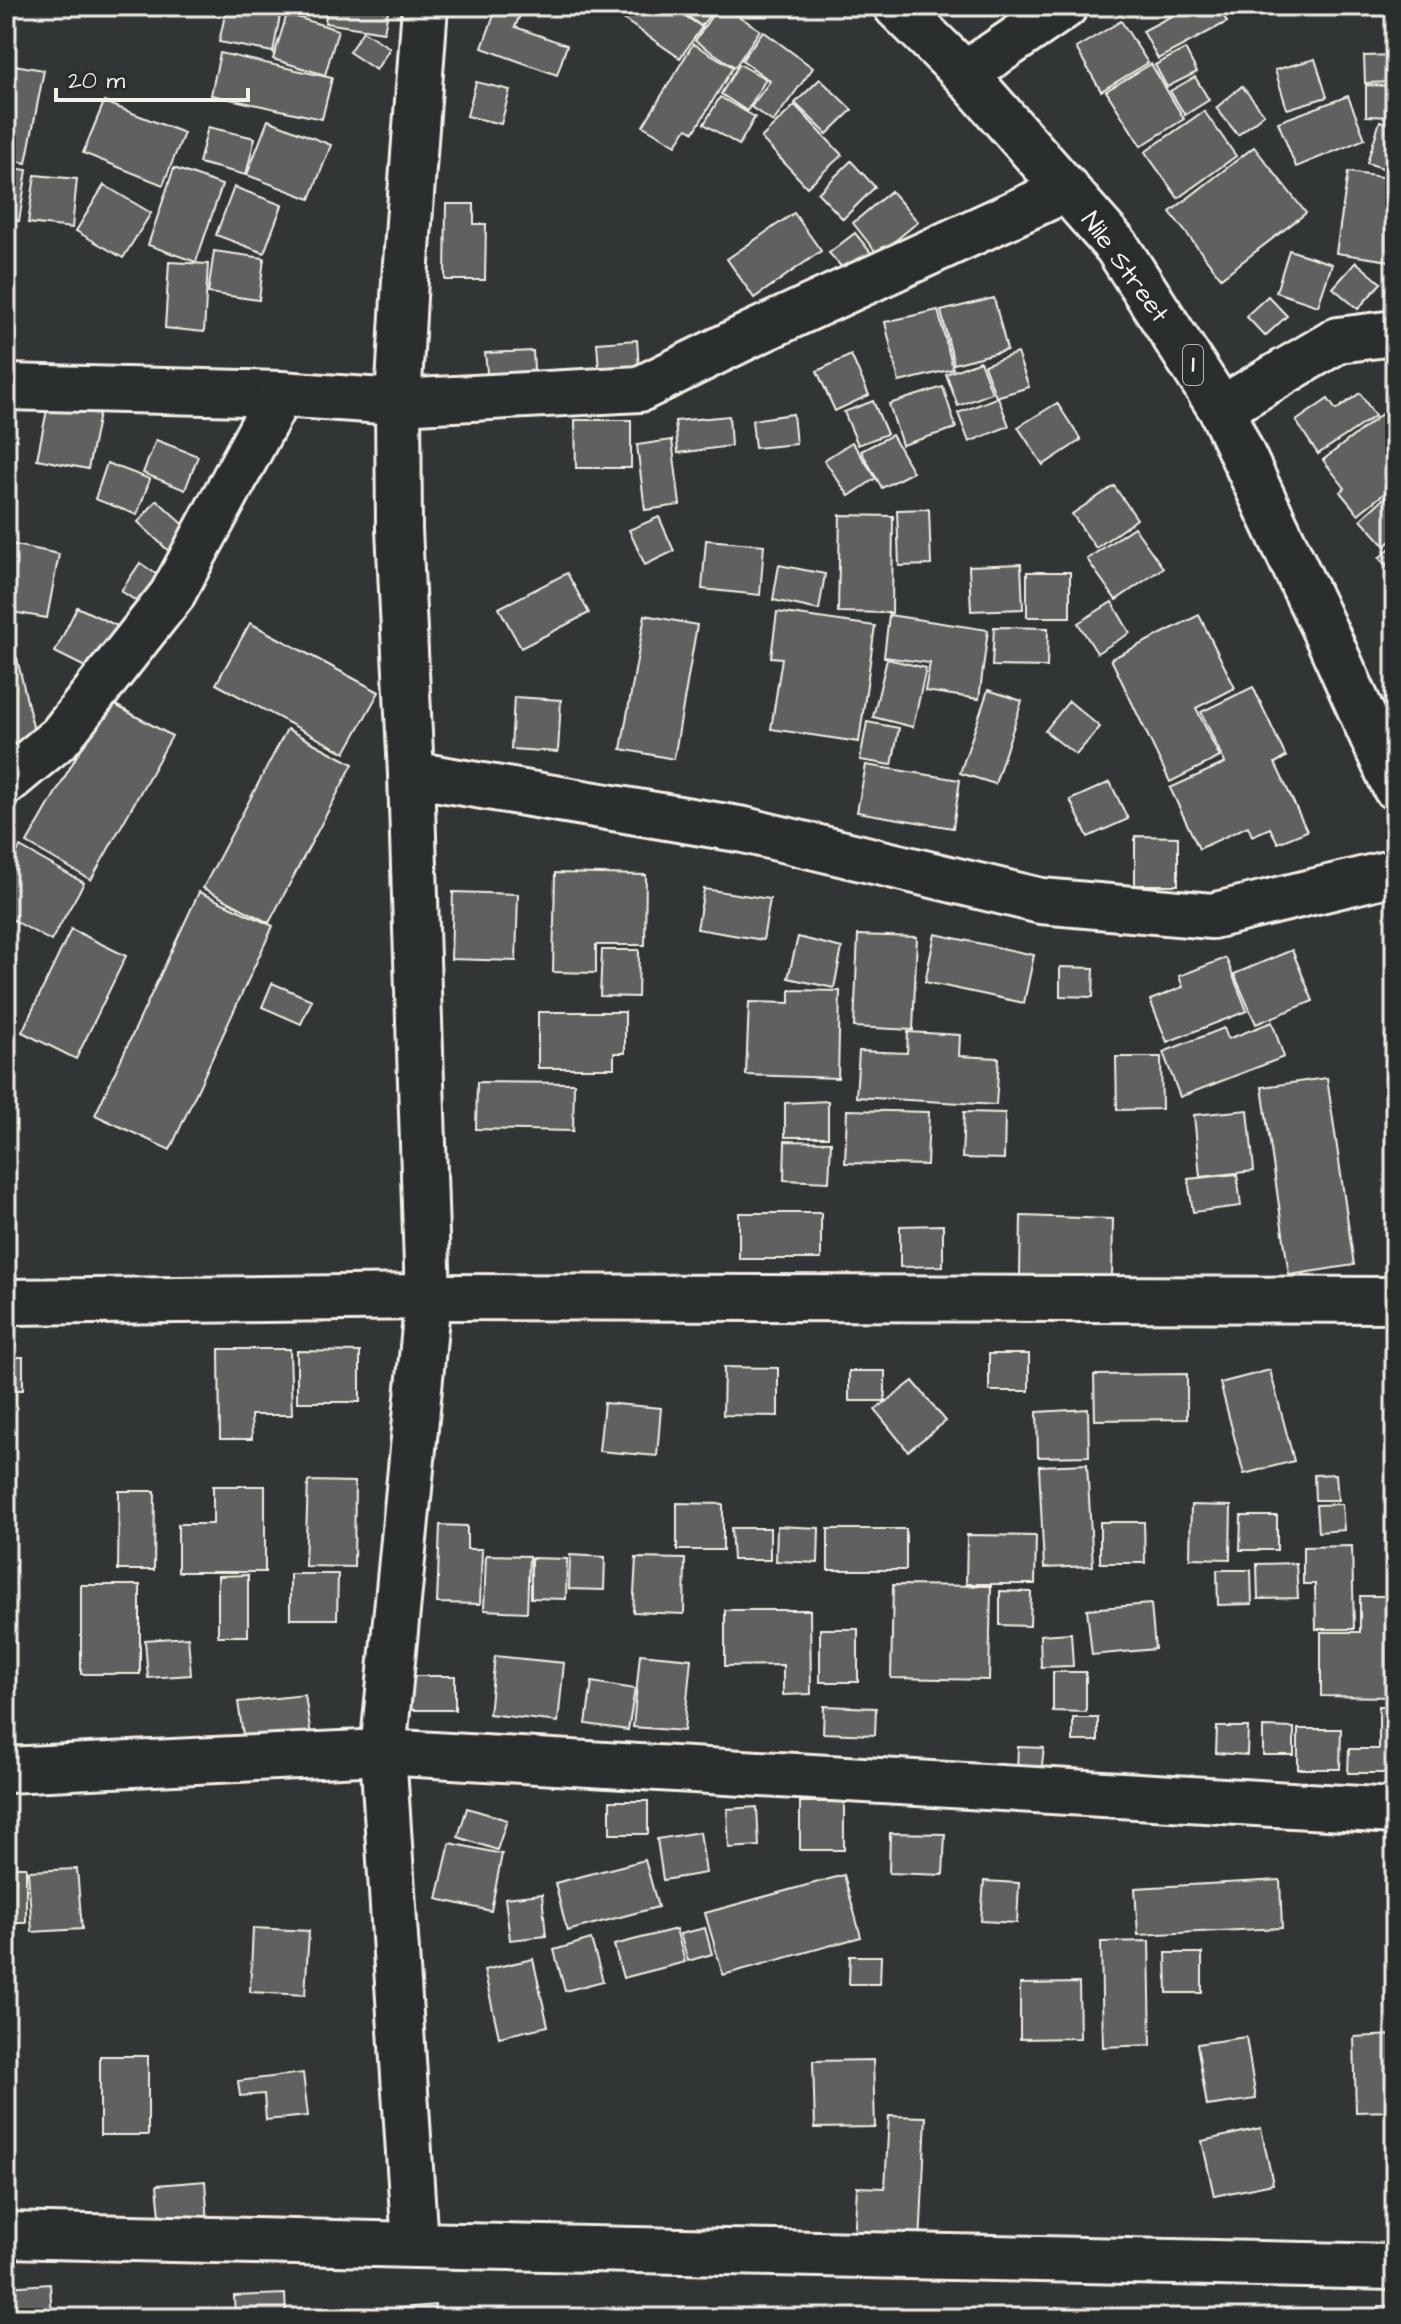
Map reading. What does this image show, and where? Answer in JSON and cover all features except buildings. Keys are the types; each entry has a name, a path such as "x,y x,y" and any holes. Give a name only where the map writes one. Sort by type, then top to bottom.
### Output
{"street":[{"path":"415,2245 383,1752 428,1297 411,774 399,529 398,402 425,6"},
{"name":"Nile Street","path":"896,6 965,74 1117,247 1221,409 1395,787"},
{"path":"965,74 1065,6"},
{"path":"6,387 280,394 398,402 640,389 1067,189"},
{"path":"1221,409 1338,340 1395,333"},
{"path":"6,782 60,737 172,595 280,394"},
{"path":"411,774 744,830 1041,901 1212,916 1395,872"},
{"path":"6,1302 428,1297 1395,1300"},
{"path":"6,1770 383,1752 1395,1811"},
{"path":"6,2235 1395,2267"}]}
